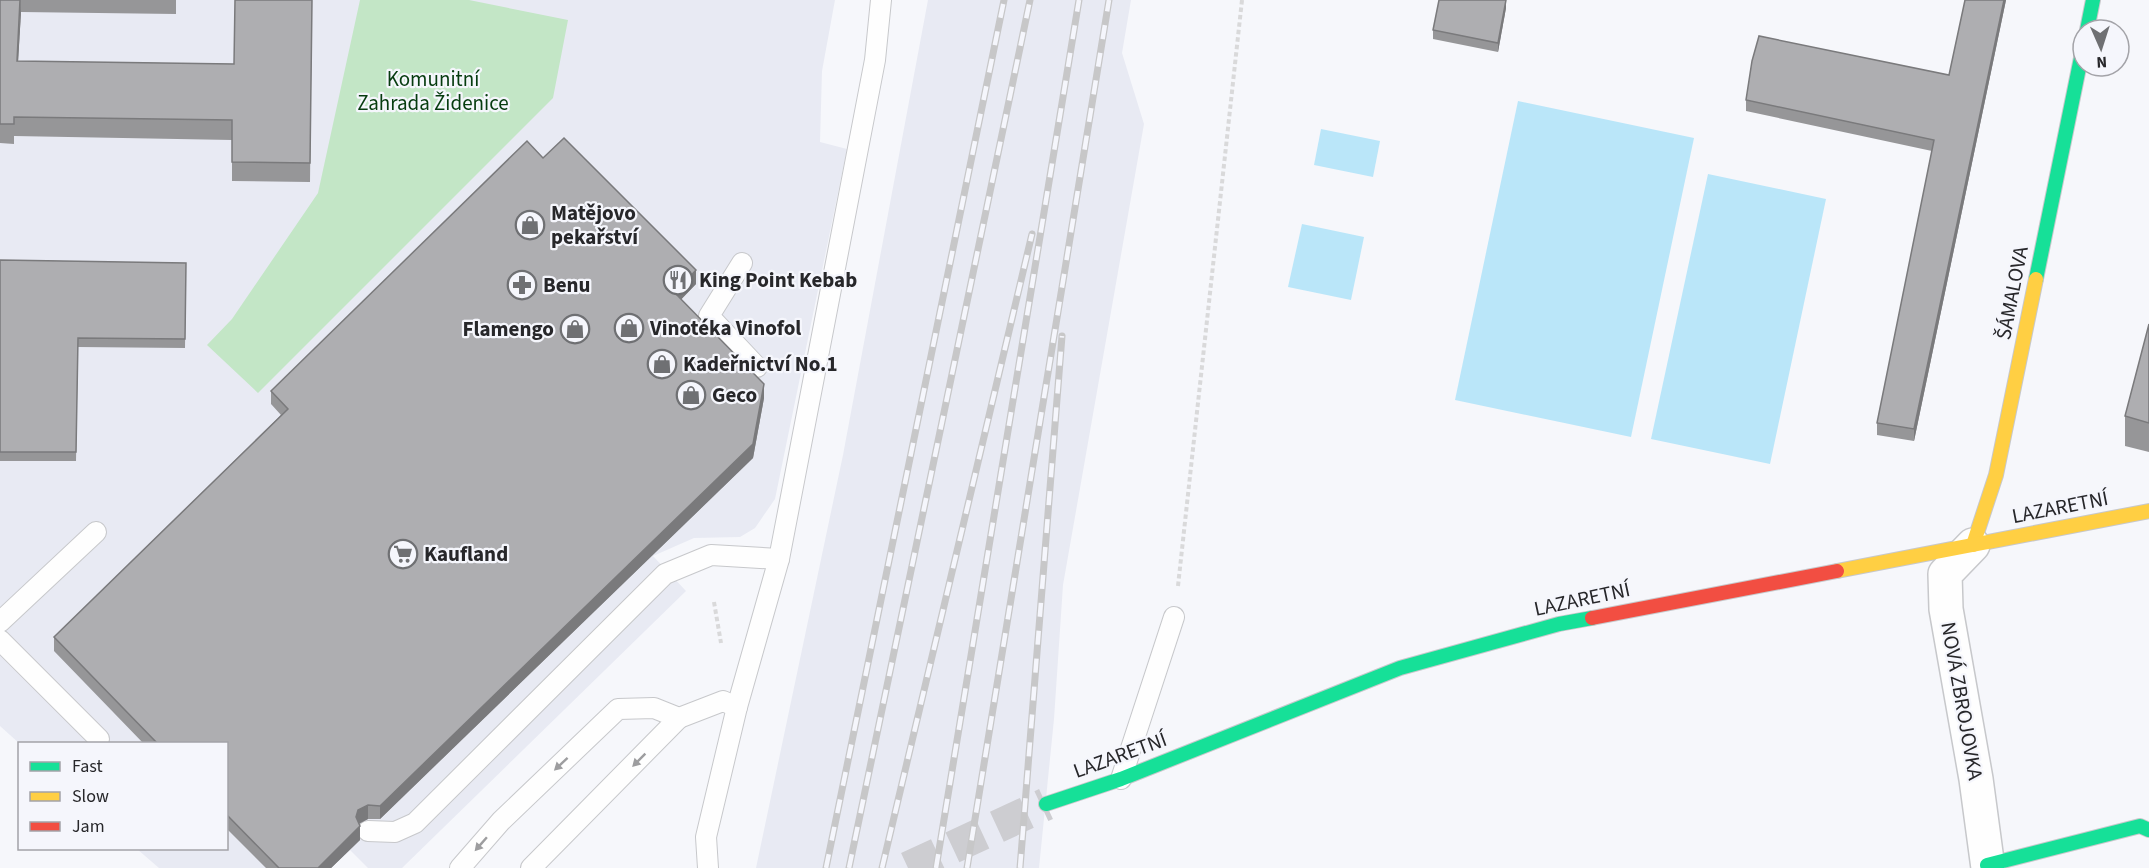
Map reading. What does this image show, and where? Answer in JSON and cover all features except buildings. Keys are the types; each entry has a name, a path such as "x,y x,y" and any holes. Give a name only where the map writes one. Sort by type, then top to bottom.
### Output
{"street":[{"path":"2089,18 2093,0"},
{"name":"ŠÁMALOVA","path":"1973,545 1996,475 2077,78"},
{"name":"LAZARETNÍ","path":"1046,804 1121,779 1400,668 1559,624 2149,511"},
{"name":"NOVÁ ZBROJOVKA","path":"1973,545 1945,574 1946,609 1976,779 1987,866"},
{"path":"1987,866 2140,826 2149,830"}],"lane":[{"path":"708,868 706,837 736,707 779,559 875,60 881,0"},
{"path":"742,263 709,316 757,367"},
{"path":"0,622 96,532"},
{"path":"368,831 395,832 415,823 665,574 711,555 779,559"},
{"path":"1121,779 1174,617"},
{"path":"0,640 99,739"},
{"path":"531,868 679,718 723,701 736,707"},
{"path":"460,868 501,821 618,709 654,708 679,718"}],"path":[{"path":"1174,617 1242,0"},
{"path":"714,602 721,640"}],"shaded area":[{"path":"0,0 835,0 822,71 820,142 847,149 775,499 755,528 740,537 694,538 653,556 686,591 402,868 368,868 350,850 331,868 159,868 138,850 228,850 228,742 18,742 0,726"},
{"path":"928,0 1131,0 1122,53 1144,124 1063,585 1054,719 1039,868 756,868 843,455"}],"green space":[{"name":"Komunitní Zahrada Židenice","path":"360,0 469,0 568,20 553,98 258,393 207,345 232,319 318,193"}],"water":[{"path":"1518,101 1694,138 1631,437 1455,400"},
{"path":"1321,129 1380,141 1373,177 1314,165"},
{"path":"1708,174 1826,199 1770,464 1651,439"},
{"path":"1302,224 1364,237 1351,300 1288,287"}],"tunnel":[{"path":"908,868 1046,804"}],"railway":[{"path":"826,868 1004,0"},
{"path":"849,868 1030,0"},
{"path":"936,868 1079,0"},
{"path":"967,868 1109,0"},
{"path":"882,868 1032,234"},
{"path":"1020,868 1062,336"}],"traffic: fast":[{"path":"2089,18 2093,0"},
{"path":"2036,279 2077,78"},
{"path":"1046,804 1121,779 1400,668 1559,624 1592,618"},
{"path":"1987,865 2140,826 2149,830"}],"traffic: slow":[{"path":"1973,545 1996,475 2036,279"},
{"path":"1837,571 2149,511"}],"traffic: jam":[{"path":"1592,618 1837,571"}],"place":[{"name":"Matějovo pekařství","path":"530,225"},
{"name":"King Point Kebab","path":"678,280"},
{"name":"Benu","path":"522,285"},
{"name":"Vinotéka Vinofol","path":"629,328"},
{"name":"Flamengo","path":"575,329"},
{"name":"Kadeřnictví No.1","path":"662,364"},
{"name":"Geco","path":"691,395"},
{"name":"Kaufland","path":"403,554"}]}
